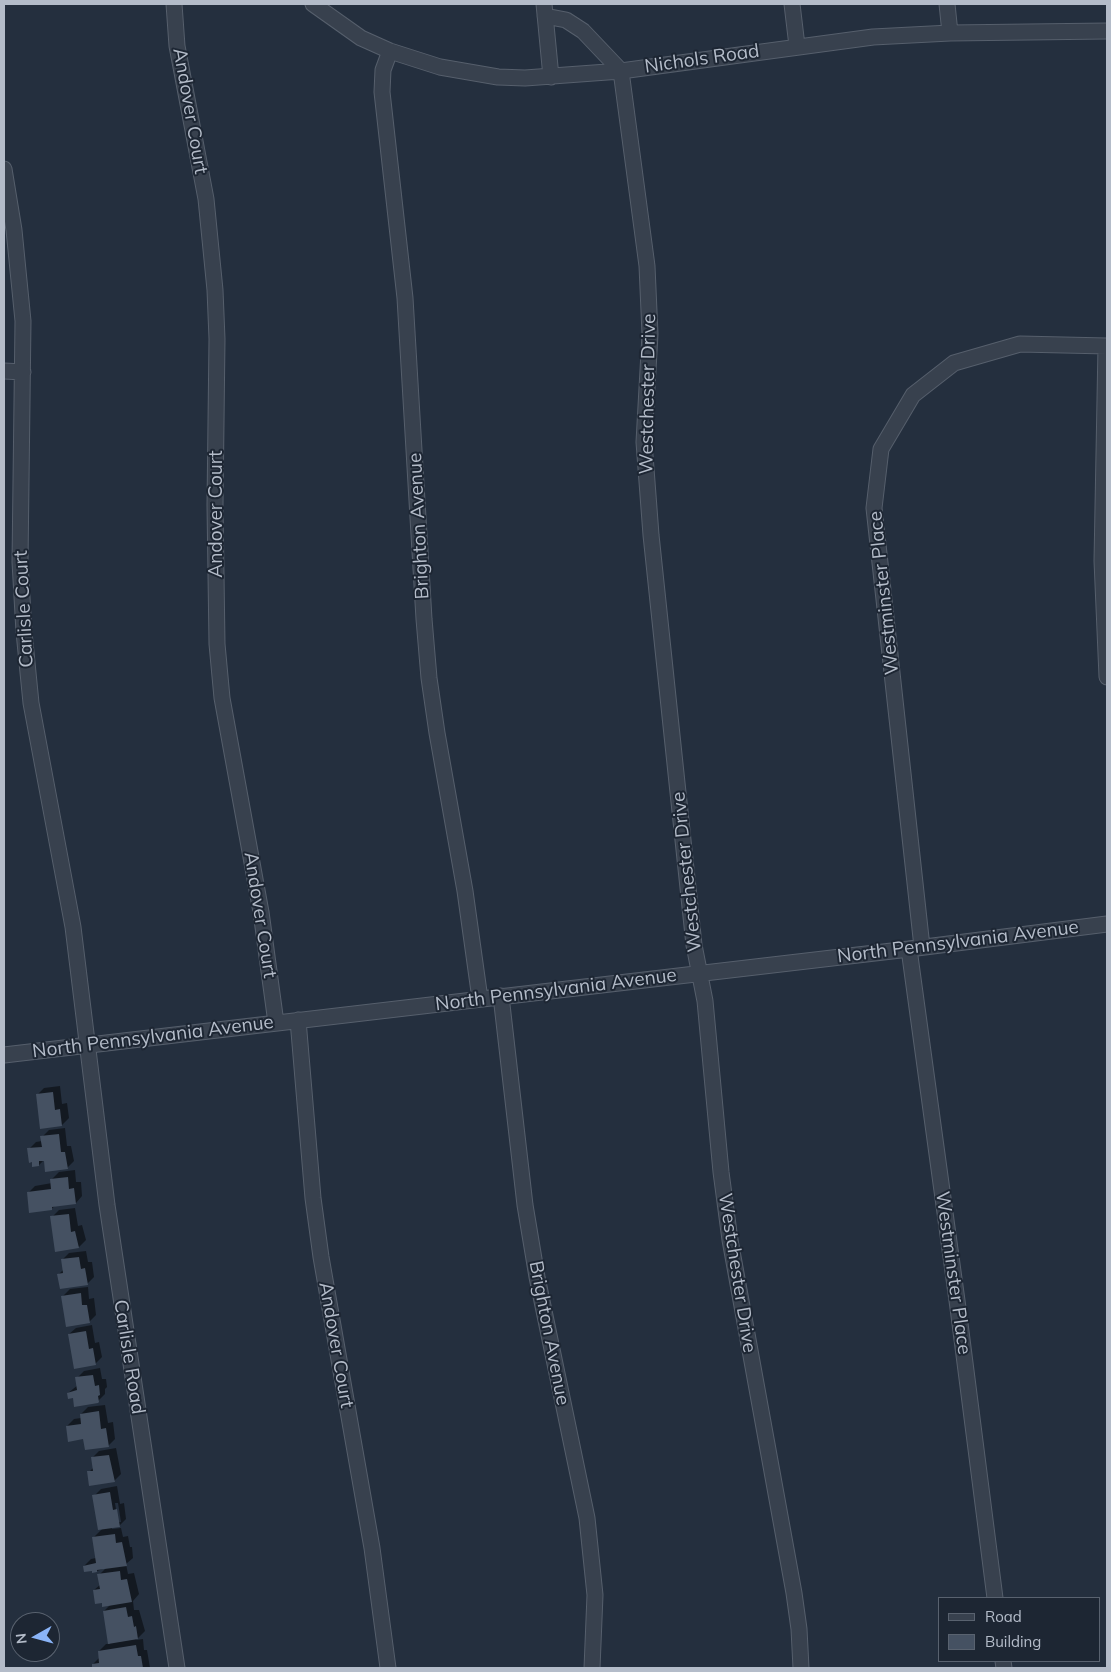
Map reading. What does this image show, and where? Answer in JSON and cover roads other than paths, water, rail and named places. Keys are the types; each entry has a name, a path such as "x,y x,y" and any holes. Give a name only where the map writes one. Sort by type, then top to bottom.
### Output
{"street":[{"name":"Andover Court","path":"174,4 178,55 206,199 215,290 217,339 215,606 222,698 261,912 276,1023"},
{"name":"Nichols Road","path":"313,4 361,38 390,51 440,67 498,77 525,78 621,70 873,37 950,33 1107,31"},
{"path":"792,4 797,46"},
{"path":"947,4 950,33"},
{"path":"545,10 583,31 621,70"},
{"path":"545,10 551,77"},
{"name":"Brighton Avenue","path":"390,51 383,70 382,92 405,298 429,678 465,891 480,999"},
{"name":"Westchester Drive","path":"621,70 647,266 650,334 644,442 651,535 694,945 705,1001 721,1172 730,1240 794,1593 801,1668"},
{"name":"Carlisle Court","path":"4,169 14,230 23,321 20,562 26,660 38,744 73,927 87,1045"},
{"name":"Westminster Place","path":"995,1597 915,948 874,508 881,449 913,395 954,363 1020,344 1107,346"},
{"path":"1107,346 1102,560 1107,677"},
{"path":"4,371 23,372"},
{"name":"North Pennsylvania Avenue","path":"4,1055 700,974 1107,924"},
{"name":"Brighton Avenue","path":"501,996 525,1205 539,1286 588,1526 595,1594 592,1668"},
{"name":"Andover Court","path":"298,1020 313,1198 320,1257 372,1548 388,1668"},
{"name":"Carlisle Road","path":"87,1045 121,1308 177,1668"}]}
